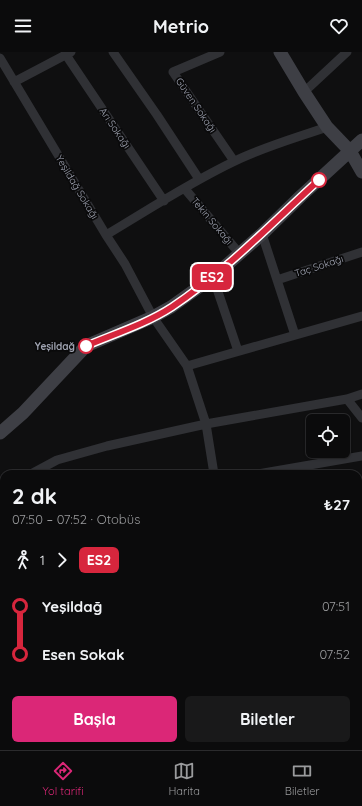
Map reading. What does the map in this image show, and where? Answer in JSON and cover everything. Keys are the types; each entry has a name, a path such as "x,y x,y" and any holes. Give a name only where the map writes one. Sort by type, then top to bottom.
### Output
{"main road":[{"path":"280,52 304,92 328,127 350,151 362,172"},
{"path":"0,433 23,413 86,346 153,317 171,307 213,277 262,234 362,140"}],"street":[{"path":"113,52 199,179"},
{"name":"Güven Sokağı","path":"220,52 173,72 234,161"},
{"path":"304,92 347,52"},
{"path":"14,82 69,53"},
{"name":"Arı Sokağı","path":"69,53 164,201"},
{"name":"Yeşildağ Sokağı","path":"0,58 125,264 153,317 187,366 206,424 213,470"},
{"path":"106,235 199,179 234,161 266,148 328,127"},
{"name":"Tekin Sokağı","path":"184,189 239,253"},
{"path":"262,234 295,335"},
{"name":"Taç Sokağı","path":"277,280 362,252"},
{"path":"213,277 238,351"},
{"path":"187,366 362,316"},
{"path":"39,470 57,460 107,446 206,424 362,394"},
{"path":"347,398 362,418"},
{"path":"281,470 362,456"}],"bus line":[{"name":"ES2","path":"86,346 153,317 171,307 213,277 262,234 319,180"}],"place":[{"name":"Yeşildağ","path":"86,346"}]}
